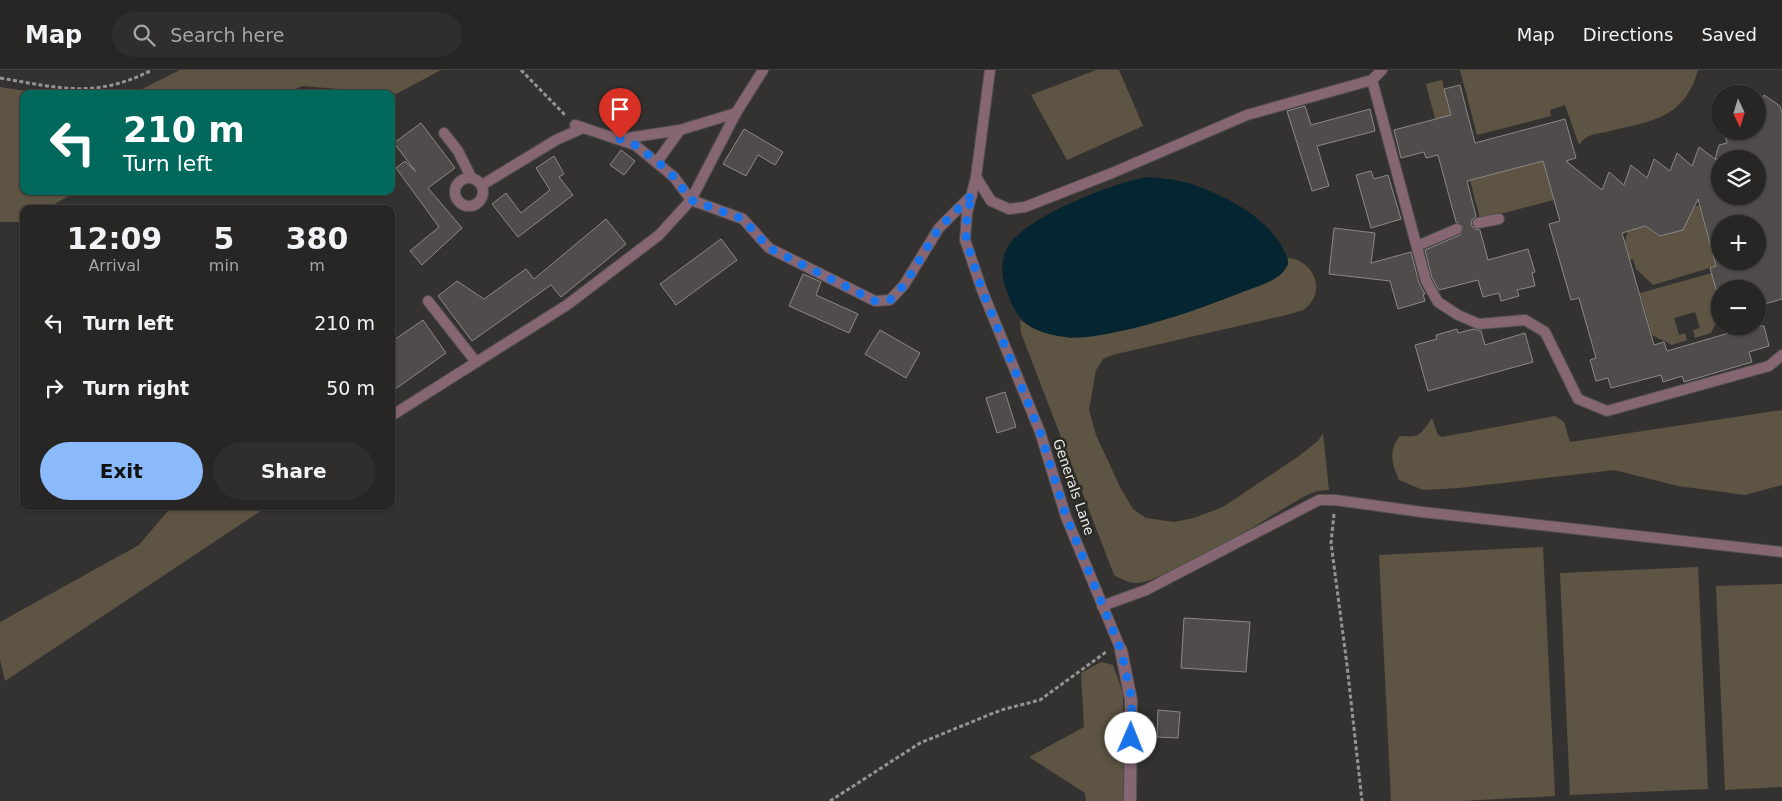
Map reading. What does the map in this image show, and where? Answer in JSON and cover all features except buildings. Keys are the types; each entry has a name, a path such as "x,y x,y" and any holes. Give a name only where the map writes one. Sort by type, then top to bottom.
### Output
{"street":[{"name":"Generals Lane","path":"1119,646 1132,700 1130,801"}],"lane":[{"path":"395,413 575,299 659,235 691,200 736,113 763,70"},
{"name":"Generals Lane","path":"990,70 976,178 967,213 966,240 982,290 1040,432 1066,516 1119,646"},
{"path":"976,178 991,201 1009,208 1025,207 1112,173 1247,115 1372,80 1382,70"},
{"path":"1372,80 1426,281 1438,302 1458,315 1480,324 1525,320 1545,332 1578,399 1607,411 1769,366 1782,354"},
{"path":"620,139 680,130 736,113"},
{"path":"482,184 579,126 635,145 674,177 691,200 743,219 769,248 875,301 890,300 904,285 939,228 973,194"},
{"path":"658,162 680,130"},
{"path":"444,133 458,151 471,177 482,184"},
{"path":"471,177 461,179 454,188 455,196 461,204 466,206 477,204 483,195 482,184"},
{"path":"1478,224 1499,219"},
{"path":"1417,246 1457,229"},
{"path":"428,301 476,362"},
{"path":"1102,606 1146,590 1319,500 1335,500 1422,512 1782,552"}],"path":[{"path":"0,78 87,90 120,85 152,70"},
{"path":"522,70 546,98 579,126"},
{"path":"1335,500 1331,543 1348,664 1362,801"},
{"path":"830,801 920,743 1001,710 1040,700 1119,646"}],"shaded area":[{"path":"180,70 441,70 396,94 395,90 349,90 302,86 294,90 140,90"},
{"path":"1096,70 1119,70 1143,126 1067,160 1031,95"},
{"path":"1460,70 1698,70 1692,87 1684,99 1663,116 1637,125 1591,136 1584,139 1579,145 1565,105 1550,110 1551,116 1477,135"},
{"path":"1442,80 1456,137 1438,130 1426,84"},
{"path":"0,87 20,90 20,195 71,195 52,205 20,205 20,222 0,222"},
{"path":"1543,161 1554,200 1480,219 1470,180"},
{"path":"1699,205 1711,248 1711,268 1653,285 1636,269 1633,259 1630,260 1625,241 1628,231 1640,228 1642,225 1660,236 1694,207"},
{"path":"1288,258 1304,264 1314,277 1316,293 1305,309 1291,314 1112,355 1103,359 1096,370 1089,410 1096,435 1121,489 1133,509 1146,518 1174,522 1194,518 1223,507 1299,456 1318,441 1323,433 1329,490 1317,491 1305,496 1220,546 1170,572 1136,583 1127,582 1119,578 1114,575 1021,333 1020,320 1032,328 1069,338 1131,329 1189,312 1268,282 1288,265"},
{"path":"1712,273 1714,280 1711,280 1711,333 1695,338 1693,330 1700,328 1695,312 1674,318 1679,335 1685,333 1687,340 1672,345 1652,335 1640,293"},
{"path":"1782,410 1782,485 1745,495 1678,486 1614,470 1459,488 1423,490 1399,480 1392,458 1394,447 1400,436 1419,434 1432,418 1438,435 1442,437 1555,416 1564,422 1570,442"},
{"path":"169,510 262,510 5,681 0,659 0,622 139,545"},
{"path":"1543,547 1555,796 1461,801 1391,801 1379,555"},
{"path":"1698,567 1708,789 1570,795 1560,573"},
{"path":"1782,584 1782,787 1725,790 1716,586"},
{"path":"1101,662 1113,665 1123,693 1124,801 1086,801 1085,793 1029,757 1084,727 1081,673"}],"water":[{"path":"1147,177 1173,180 1201,187 1243,208 1268,228 1277,239 1287,257 1288,264 1286,268 1272,280 1208,305 1158,322 1107,334 1076,338 1056,336 1038,330 1024,321 1013,307 1005,286 1003,274 1004,256 1014,238 1029,226 1069,204 1113,186"}],"route":[{"path":"620,139 635,145 658,162 674,177 691,200 743,219 769,248 875,301 890,300 904,285 939,228 973,194 967,213 966,240 982,290 1040,432 1066,516 1121,650 1132,700 1131,738"}]}
